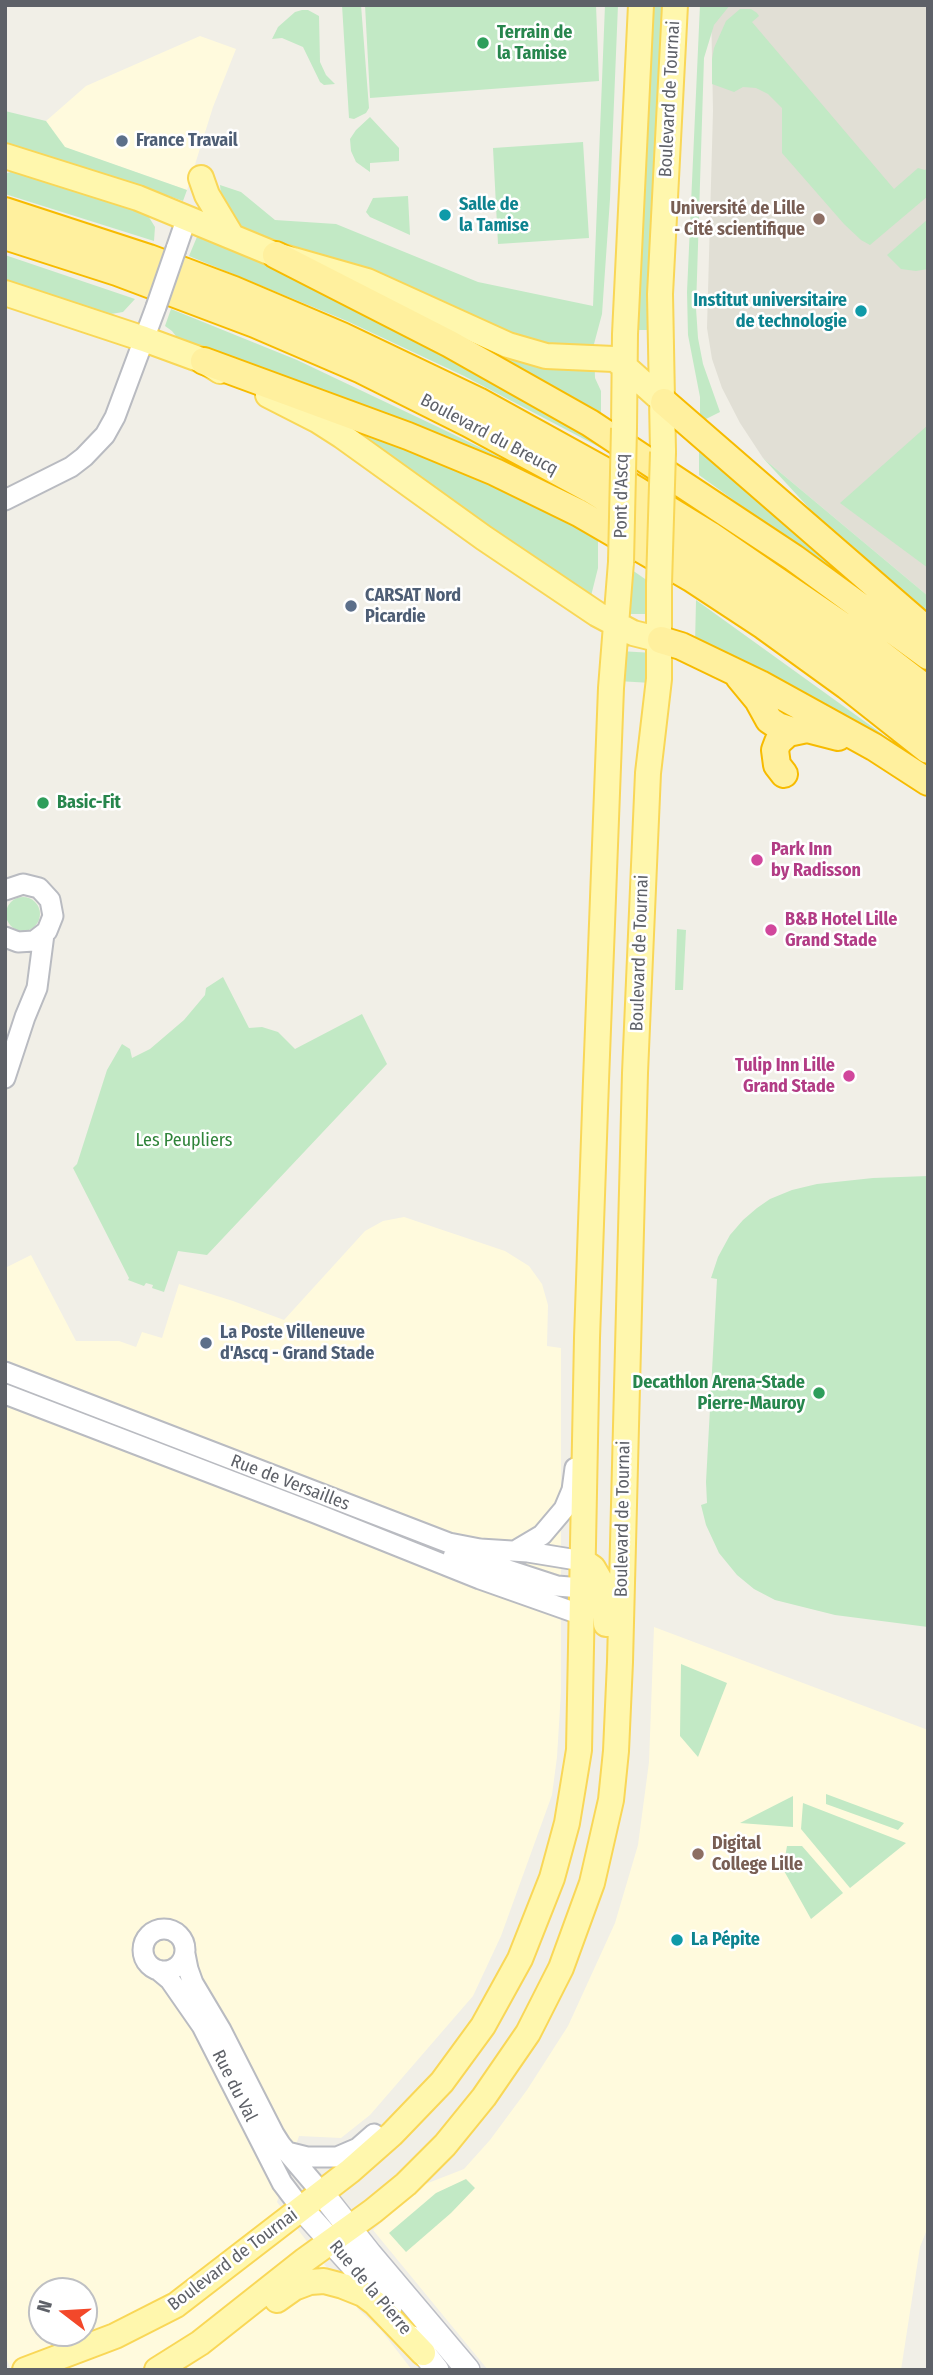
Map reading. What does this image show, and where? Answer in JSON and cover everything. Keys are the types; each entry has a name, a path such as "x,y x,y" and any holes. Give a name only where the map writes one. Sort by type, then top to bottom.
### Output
{"highway":[{"name":"Boulevard du Breucq","path":"5,211 140,255 234,290 342,336 478,401 612,475 710,535 859,637 928,691"},
{"name":"Boulevard du Breucq","path":"5,236 127,275 255,324 362,370 468,422 590,489 719,568 808,629 928,720"},
{"path":"276,255 450,344 590,423 794,558 928,656"},
{"path":"204,361 408,436 495,472 579,513 691,578 764,626 855,692 928,750"},
{"path":"664,402 928,631"},
{"path":"661,640 681,646 732,670 874,747 928,782"},
{"path":"732,670 758,700 774,724 793,731"},
{"path":"763,711 760,758 777,776 775,750 783,737 793,731 820,731 874,747"}],"main road":[{"name":"Boulevard de Tournai","path":"625,366 641,5"},
{"name":"Boulevard de Tournai","path":"664,402 660,294 675,5"},
{"path":"5,156 79,177 187,217 276,255 367,281 520,349 557,357 614,359 625,366 664,402 659,584 661,640 633,633 616,625 484,538 317,420 204,361 5,293"},
{"path":"201,178 207,195 231,235"},
{"name":"Pont d'Ascq","path":"616,625 621,562 625,366"},
{"path":"599,1859 606,1611 591,1584 593,1567 583,1561 587,1338 611,688 616,625"},
{"name":"Boulevard de Tournai","path":"163,2367 193,2349 406,2184 444,2145 484,2097 517,2051 539,2013 566,1956 599,1859 615,1767 635,1073 647,794 661,640"},
{"path":"591,1584 611,1567 622,1543"},
{"name":"Boulevard de Tournai","path":"25,2370 105,2340 162,2314 200,2289 370,2154 409,2119 474,2040 507,1985 527,1944 564,1839 579,1750 582,1615 591,1584"},
{"path":"321,2192 341,2235"},
{"name":"Rue de la Pierre","path":"301,2208 341,2235 468,2370"},
{"name":"Rue de la Pierre","path":"341,2235 383,2299 430,2361"},
{"path":"163,2367 233,2334 294,2288 317,2281 343,2286 368,2298 430,2361"}],"street":[{"path":"5,500 71,467 96,446 115,417 187,217"},
{"path":"5,868 18,880 42,890 51,903 52,920 44,934 40,974 5,1078"},
{"path":"5,890 13,885 27,884"},
{"path":"12,939 30,942 44,934"},
{"path":"12,939 29,958 31,970 25,1017"},
{"path":"515,1551 542,1535 564,1509 572,1490 578,1400 587,1338"},
{"name":"Rue de Versailles","path":"5,1372 449,1543 583,1561"},
{"name":"Rue de Versailles","path":"5,1394 480,1579 582,1615"},
{"name":"Rue de Versailles","path":"315,1513 365,1525 458,1558 505,1569 557,1586 591,1584"},
{"path":"164,1928 176,1932 183,1941 185,1954 175,1968 158,1970 148,1963 143,1953 145,1941 152,1932 164,1928"},
{"name":"Rue du Val","path":"185,1954 193,1983 221,2030 274,2134 321,2192"},
{"name":"Rue du Val","path":"158,1970 170,1980 202,2026 282,2183 301,2208"},
{"path":"287,2152 319,2158 350,2153 389,2121 474,2040"}],"shaded area":[{"name":"Université de Lille ‐ Cité scientifique","path":"711,5 928,5 928,596 763,458 740,423 722,388 712,359 707,328 713,111"},
{"path":"200,36 236,49 213,107 187,190 64,147 46,121 86,86"},
{"path":"404,1217 505,1251 529,1266 542,1284 548,1305 547,1346 561,1348 561,1692 552,1795 501,1936 473,1996 370,2115 341,2138 299,2136 277,2202 359,2310 381,2330 412,2370 11,2370 5,2355 5,1268 31,1255 76,1341 119,1341 136,1347 142,1332 162,1338 179,1284 284,1320 365,1231 383,1221"},
{"path":"654,1627 928,1730 928,2227 920,2247 901,2370 488,2370 373,2230 423,2185 464,2169 490,2140 527,2090 568,2026 615,1923 638,1845 649,1762"}],"green space":[{"path":"342,5 361,5 369,108 366,113 354,119 349,118"},
{"name":"Terrain de la Tamise","path":"365,5 596,5 599,81 370,98"},
{"path":"605,5 618,5 602,314 594,344 595,378 601,391 601,414 490,354 498,334 313,259 236,224 222,205 220,185 241,192 275,220 336,224 478,282 593,306"},
{"path":"648,5 668,5 654,330 632,330"},
{"path":"700,5 730,5 714,25 704,58 696,308 703,364 720,412 700,422 700,397 688,335 687,292"},
{"path":"740,9 751,9 757,13 759,16 752,22 894,189 918,168 928,168 928,196 870,245 844,224 782,153 782,108 768,94 756,88 743,87 734,92 712,84 714,48 726,21"},
{"path":"302,10 319,16 320,62 326,75 335,84 324,85 320,82 303,47 282,38 272,39 278,27 295,12"},
{"path":"5,111 46,121 65,147 187,190 183,201 5,145"},
{"path":"370,117 399,148 399,161 370,163 370,172 356,162 350,139"},
{"path":"583,142 589,238 498,244 493,148"},
{"path":"13,171 147,214 155,227 154,241 5,194 5,174"},
{"path":"408,196 410,235 370,217 366,212 373,198"},
{"path":"928,219 928,269 901,269 887,255"},
{"path":"199,232 403,332 599,442 601,448 464,376 347,321 189,256"},
{"path":"5,255 135,299 123,312 111,314 5,280"},
{"path":"171,309 297,360 438,427 510,462 592,510 179,340 165,326"},
{"path":"341,420 395,446 501,490 598,540 598,568 591,596 493,531"},
{"path":"928,425 928,568 840,503"},
{"path":"699,447 895,617 699,475"},
{"path":"763,458 928,596 928,621 820,520"},
{"path":"632,570 648,581 647,614 630,614"},
{"path":"696,600 928,767 695,645"},
{"path":"619,651 654,653 652,683 617,681"},
{"path":"23,897 35,902 40,914 35,926 23,931 11,926 6,914 11,902"},
{"path":"677,929 686,930 683,990 675,990"},
{"name":"Les Peupliers","path":"223,977 249,1028 262,1027 278,1032 295,1049 362,1014 387,1064 207,1255 178,1251 164,1292 152,1288 153,1285 146,1283 144,1286 128,1280 73,1168 77,1164 107,1070 122,1044 130,1049 132,1058 150,1049 184,1020 205,995 206,988"},
{"name":"Decathlon Arena-Stade Pierre-Mauroy","path":"928,1176 928,1627 835,1615 775,1600 754,1589 737,1575 719,1553 706,1525 701,1505 707,1503 717,1279 711,1278 730,1235 757,1208 792,1190 817,1184 873,1178"},
{"path":"681,1664 727,1683 698,1757 680,1736"},
{"path":"826,1794 904,1823 898,1830 826,1804"},
{"path":"793,1796 793,1827 740,1823"},
{"path":"803,1803 906,1843 850,1888 801,1829"},
{"path":"787,1846 802,1846 843,1893 811,1919 783,1869"},
{"path":"466,2179 475,2188 406,2252 389,2233 436,2193"}],"place":[{"name":"Terrain de la Tamise","path":"483,43"},
{"name":"France Travail","path":"122,141"},
{"name":"Salle de la Tamise","path":"445,215"},
{"name":"Université de Lille ‐ Cité scientifique","path":"819,219"},
{"name":"Institut universitaire de technologie","path":"861,311"},
{"name":"CARSAT Nord Picardie","path":"351,606"},
{"name":"Basic-Fit","path":"43,803"},
{"name":"Park Inn by Radisson","path":"757,860"},
{"name":"B&B Hotel Lille Grand Stade","path":"771,930"},
{"name":"Tulip Inn Lille Grand Stade","path":"849,1076"},
{"name":"La Poste Villeneuve d'Ascq - Grand Stade","path":"206,1343"},
{"name":"Decathlon Arena-Stade Pierre-Mauroy","path":"819,1393"},
{"name":"Digital College Lille","path":"698,1854"},
{"name":"La Pépite","path":"677,1940"}]}
